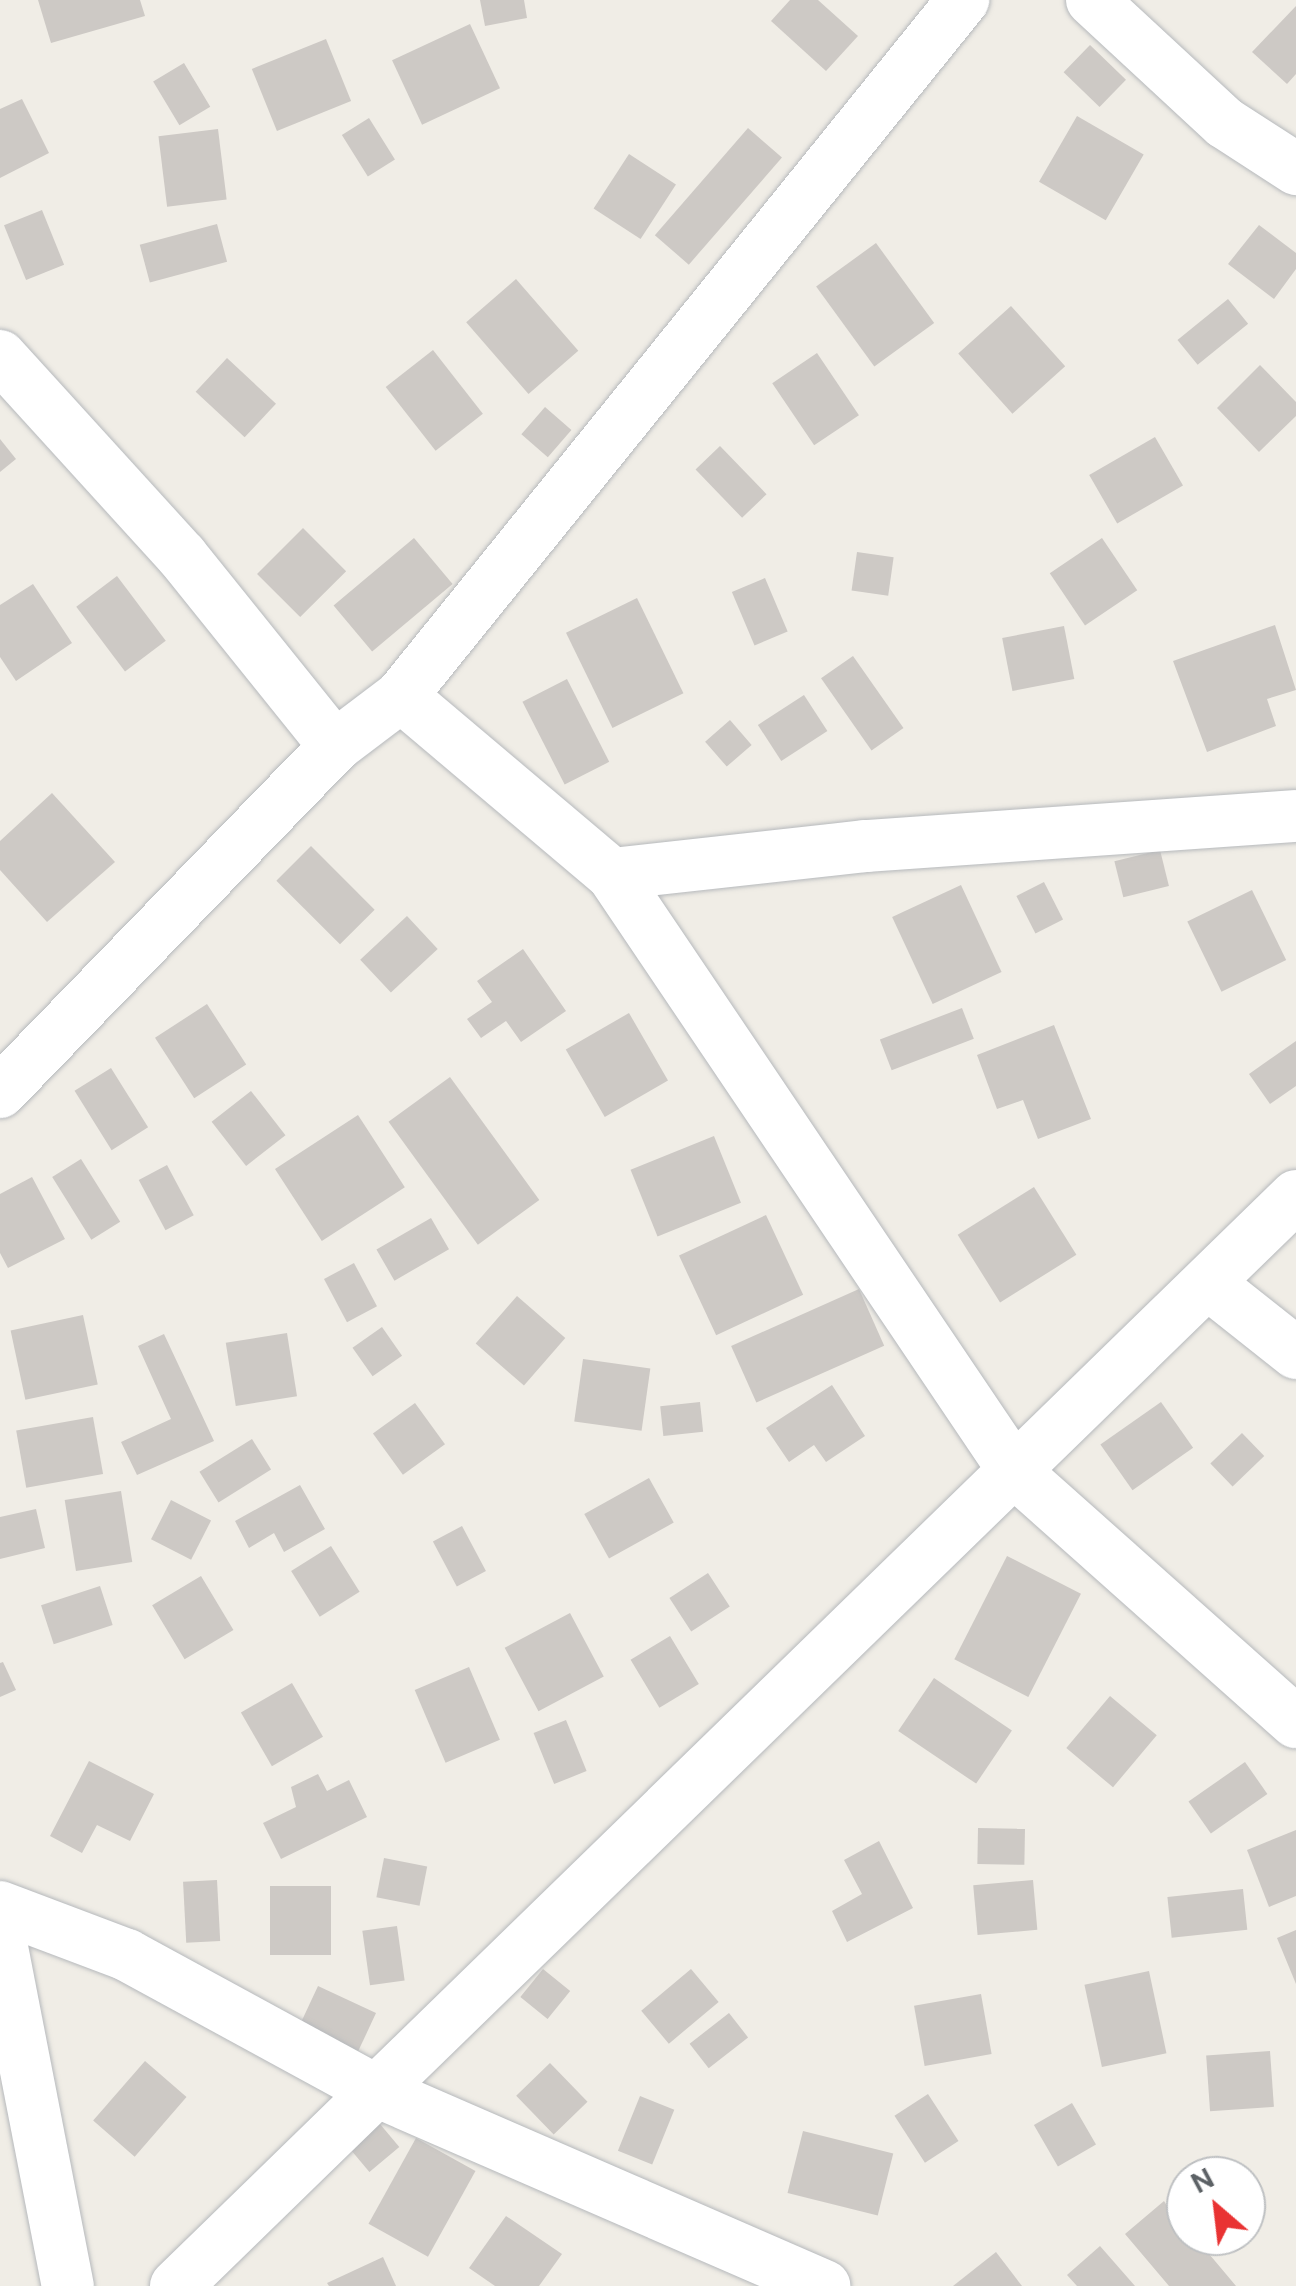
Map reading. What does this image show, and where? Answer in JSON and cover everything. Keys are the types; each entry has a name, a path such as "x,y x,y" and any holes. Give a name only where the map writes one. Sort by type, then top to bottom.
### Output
{"street":[{"path":"0,1092 335,746 401,696 963,0"},
{"path":"1092,0 1226,123 1296,170"},
{"path":"0,356 182,556 335,746"},
{"path":"401,696 612,874 1015,1472 1296,1722"},
{"path":"612,874 866,846 1296,816"},
{"path":"176,2286 1296,1196"},
{"path":"1209,1284 1296,1353"},
{"path":"0,1907 127,1955 376,2091 824,2286"},
{"path":"0,1937 68,2286"}],"building":[{"path":"38,0 140,0 145,16 51,43"},
{"path":"480,0 524,0 527,18 485,26"},
{"path":"790,0 818,0 858,36 826,71 771,21"},
{"path":"1296,6 1296,74 1287,84 1252,52"},
{"path":"470,24 500,88 422,125 392,60"},
{"path":"326,39 351,101 277,131 252,69"},
{"path":"1090,45 1126,80 1100,107 1064,72"},
{"path":"184,63 210,107 179,125 153,82"},
{"path":"22,99 49,153 0,178 0,109"},
{"path":"1077,116 1144,154 1106,220 1039,182"},
{"path":"369,118 395,160 368,177 342,135"},
{"path":"748,128 782,158 689,265 655,235"},
{"path":"218,129 227,199 167,207 158,136"},
{"path":"629,154 676,184 641,239 594,209"},
{"path":"42,210 64,265 26,280 4,225"},
{"path":"217,224 227,262 150,282 140,245"},
{"path":"1259,225 1296,253 1296,269 1274,299 1228,264"},
{"path":"876,243 934,323 874,367 816,286"},
{"path":"516,279 578,351 529,394 466,322"},
{"path":"1228,299 1248,324 1198,365 1177,340"},
{"path":"1011,306 1065,366 1012,414 958,354"},
{"path":"433,350 483,414 436,451 386,387"},
{"path":"817,353 859,415 814,445 772,383"},
{"path":"227,358 276,404 245,437 196,392"},
{"path":"1260,365 1296,402 1296,416 1259,452 1217,408"},
{"path":"545,407 571,430 548,457 521,434"},
{"path":"1155,437 1183,485 1117,523 1089,475"},
{"path":"0,439 16,459 0,472"},
{"path":"720,446 767,494 742,518 696,470"},
{"path":"303,528 346,571 300,617 257,574"},
{"path":"414,538 453,584 372,651 334,605"},
{"path":"1102,538 1137,590 1085,625 1050,573"},
{"path":"857,552 894,557 888,596 852,591"},
{"path":"117,576 166,641 125,671 76,607"},
{"path":"765,578 788,631 755,645 732,592"},
{"path":"33,584 72,643 16,681 0,657 0,605"},
{"path":"637,598 683,693 612,728 566,633"},
{"path":"1275,625 1296,690 1267,699 1276,726 1207,752 1173,661"},
{"path":"1064,626 1074,679 1012,691 1002,638"},
{"path":"853,656 903,728 872,750 821,678"},
{"path":"567,679 609,762 565,785 522,702"},
{"path":"804,695 827,731 781,761 758,725"},
{"path":"730,720 752,745 727,767 705,742"},
{"path":"52,793 115,862 47,922 0,870 0,841"},
{"path":"311,846 375,910 340,944 276,881"},
{"path":"1160,850 1169,886 1123,897 1114,861"},
{"path":"1044,882 1063,919 1035,933 1016,896"},
{"path":"961,885 1002,972 933,1004 892,917"},
{"path":"1252,890 1286,960 1221,992 1187,922"},
{"path":"407,916 438,949 391,993 360,960"},
{"path":"523,949 566,1011 521,1042 506,1021 481,1038 467,1019 492,1002 477,981"},
{"path":"207,1004 246,1064 194,1098 155,1038"},
{"path":"962,1008 974,1039 892,1070 880,1040"},
{"path":"629,1013 668,1081 605,1117 566,1050"},
{"path":"1054,1025 1091,1119 1038,1139 1023,1100 997,1109 977,1055"},
{"path":"1296,1041 1296,1086 1270,1104 1249,1074"},
{"path":"111,1068 148,1127 112,1150 75,1091"},
{"path":"450,1077 539,1200 478,1245 389,1122"},
{"path":"251,1091 285,1135 246,1166 212,1122"},
{"path":"358,1115 405,1187 322,1241 275,1169"},
{"path":"714,1136 741,1203 658,1236 631,1170"},
{"path":"81,1159 120,1222 91,1240 52,1177"},
{"path":"167,1165 194,1215 166,1230 139,1180"},
{"path":"32,1177 65,1239 8,1268 0,1253 0,1194"},
{"path":"1034,1187 1076,1255 1000,1303 958,1235"},
{"path":"766,1215 803,1295 716,1335 679,1256"},
{"path":"431,1218 449,1249 394,1281 376,1250"},
{"path":"354,1263 377,1306 347,1322 324,1279"},
{"path":"859,1289 884,1346 756,1403 731,1346"},
{"path":"517,1296 565,1338 524,1386 476,1344"},
{"path":"83,1315 98,1384 25,1400 11,1330"},
{"path":"382,1327 402,1356 373,1376 353,1348"},
{"path":"287,1333 297,1396 236,1406 226,1343"},
{"path":"164,1334 214,1441 137,1475 121,1442 171,1419 138,1346"},
{"path":"583,1359 650,1368 642,1431 574,1421"},
{"path":"832,1385 865,1436 826,1462 814,1445 789,1462 766,1428"},
{"path":"700,1402 703,1432 663,1436 660,1406"},
{"path":"1161,1402 1193,1448 1133,1490 1100,1444"},
{"path":"415,1403 445,1444 403,1475 373,1434"},
{"path":"93,1417 103,1474 26,1488 16,1431"},
{"path":"1242,1433 1264,1456 1233,1487 1210,1464"},
{"path":"252,1439 271,1470 218,1502 199,1472"},
{"path":"649,1478 674,1523 609,1558 584,1514"},
{"path":"300,1485 325,1529 284,1552 274,1533 249,1548 235,1521"},
{"path":"121,1491 132,1562 76,1571 65,1500"},
{"path":"171,1500 211,1520 191,1560 151,1539"},
{"path":"36,1509 45,1548 0,1559 0,1517"},
{"path":"462,1526 486,1571 457,1587 433,1541"},
{"path":"331,1546 360,1592 320,1617 291,1571"},
{"path":"1007,1556 1081,1594 1028,1697 954,1659"},
{"path":"708,1573 730,1607 691,1632 669,1598"},
{"path":"201,1576 233,1630 185,1659 152,1605"},
{"path":"100,1586 113,1625 54,1644 41,1605"},
{"path":"570,1613 604,1677 538,1711 505,1648"},
{"path":"670,1636 699,1684 659,1708 631,1660"},
{"path":"3,1662 16,1690 0,1697 0,1663"},
{"path":"469,1667 500,1740 446,1763 415,1690"},
{"path":"934,1678 1012,1731 976,1784 898,1731"},
{"path":"292,1683 323,1737 272,1766 241,1712"},
{"path":"1110,1696 1157,1735 1113,1787 1066,1748"},
{"path":"566,1720 587,1771 554,1784 534,1733"},
{"path":"89,1761 154,1794 130,1841 97,1825 82,1853 50,1836"},
{"path":"1245,1762 1267,1794 1211,1834 1188,1802"},
{"path":"318,1774 327,1791 349,1780 367,1817 281,1859 263,1823 296,1807 291,1787"},
{"path":"978,1828 1025,1829 1024,1865 977,1864"},
{"path":"1296,1830 1296,1896 1269,1907 1247,1850"},
{"path":"879,1841 913,1908 847,1942 832,1911 862,1894 844,1860"},
{"path":"384,1858 427,1866 420,1906 376,1897"},
{"path":"217,1880 220,1941 186,1943 183,1882"},
{"path":"1033,1880 1037,1930 978,1935 973,1885"},
{"path":"270,1886 331,1886 331,1955 270,1955"},
{"path":"1243,1889 1247,1930 1172,1938 1167,1897"},
{"path":"397,1926 405,1980 370,1985 362,1931"},
{"path":"1296,1930 1296,1984 1277,1938"},
{"path":"543,1969 570,1991 548,2019 520,1997"},
{"path":"691,1969 719,2002 669,2044 641,2011"},
{"path":"1149,1971 1166,2053 1102,2067 1084,1985"},
{"path":"318,1986 376,2013 358,2051 300,2024"},
{"path":"981,1994 992,2054 925,2066 914,2006"},
{"path":"729,2013 748,2037 709,2068 690,2044"},
{"path":"1270,2051 1274,2107 1210,2111 1206,2055"},
{"path":"145,2061 187,2097 135,2157 93,2121"},
{"path":"550,2063 588,2102 554,2134 516,2096"},
{"path":"928,2094 958,2141 925,2163 894,2116"},
{"path":"640,2096 674,2110 652,2165 618,2151"},
{"path":"1072,2103 1096,2145 1058,2167 1034,2125"},
{"path":"380,2124 399,2147 369,2172 350,2149"},
{"path":"803,2131 893,2153 878,2216 788,2193"},
{"path":"416,2138 475,2171 428,2257 368,2224"},
{"path":"1164,2201 1166,2256 1211,2256 1236,2286 1169,2286 1125,2234"},
{"path":"506,2216 562,2254 539,2286 495,2286 469,2268"},
{"path":"1100,2246 1135,2286 1077,2286 1067,2275"},
{"path":"996,2252 1022,2286 953,2286"},
{"path":"383,2257 396,2286 327,2283"}]}
